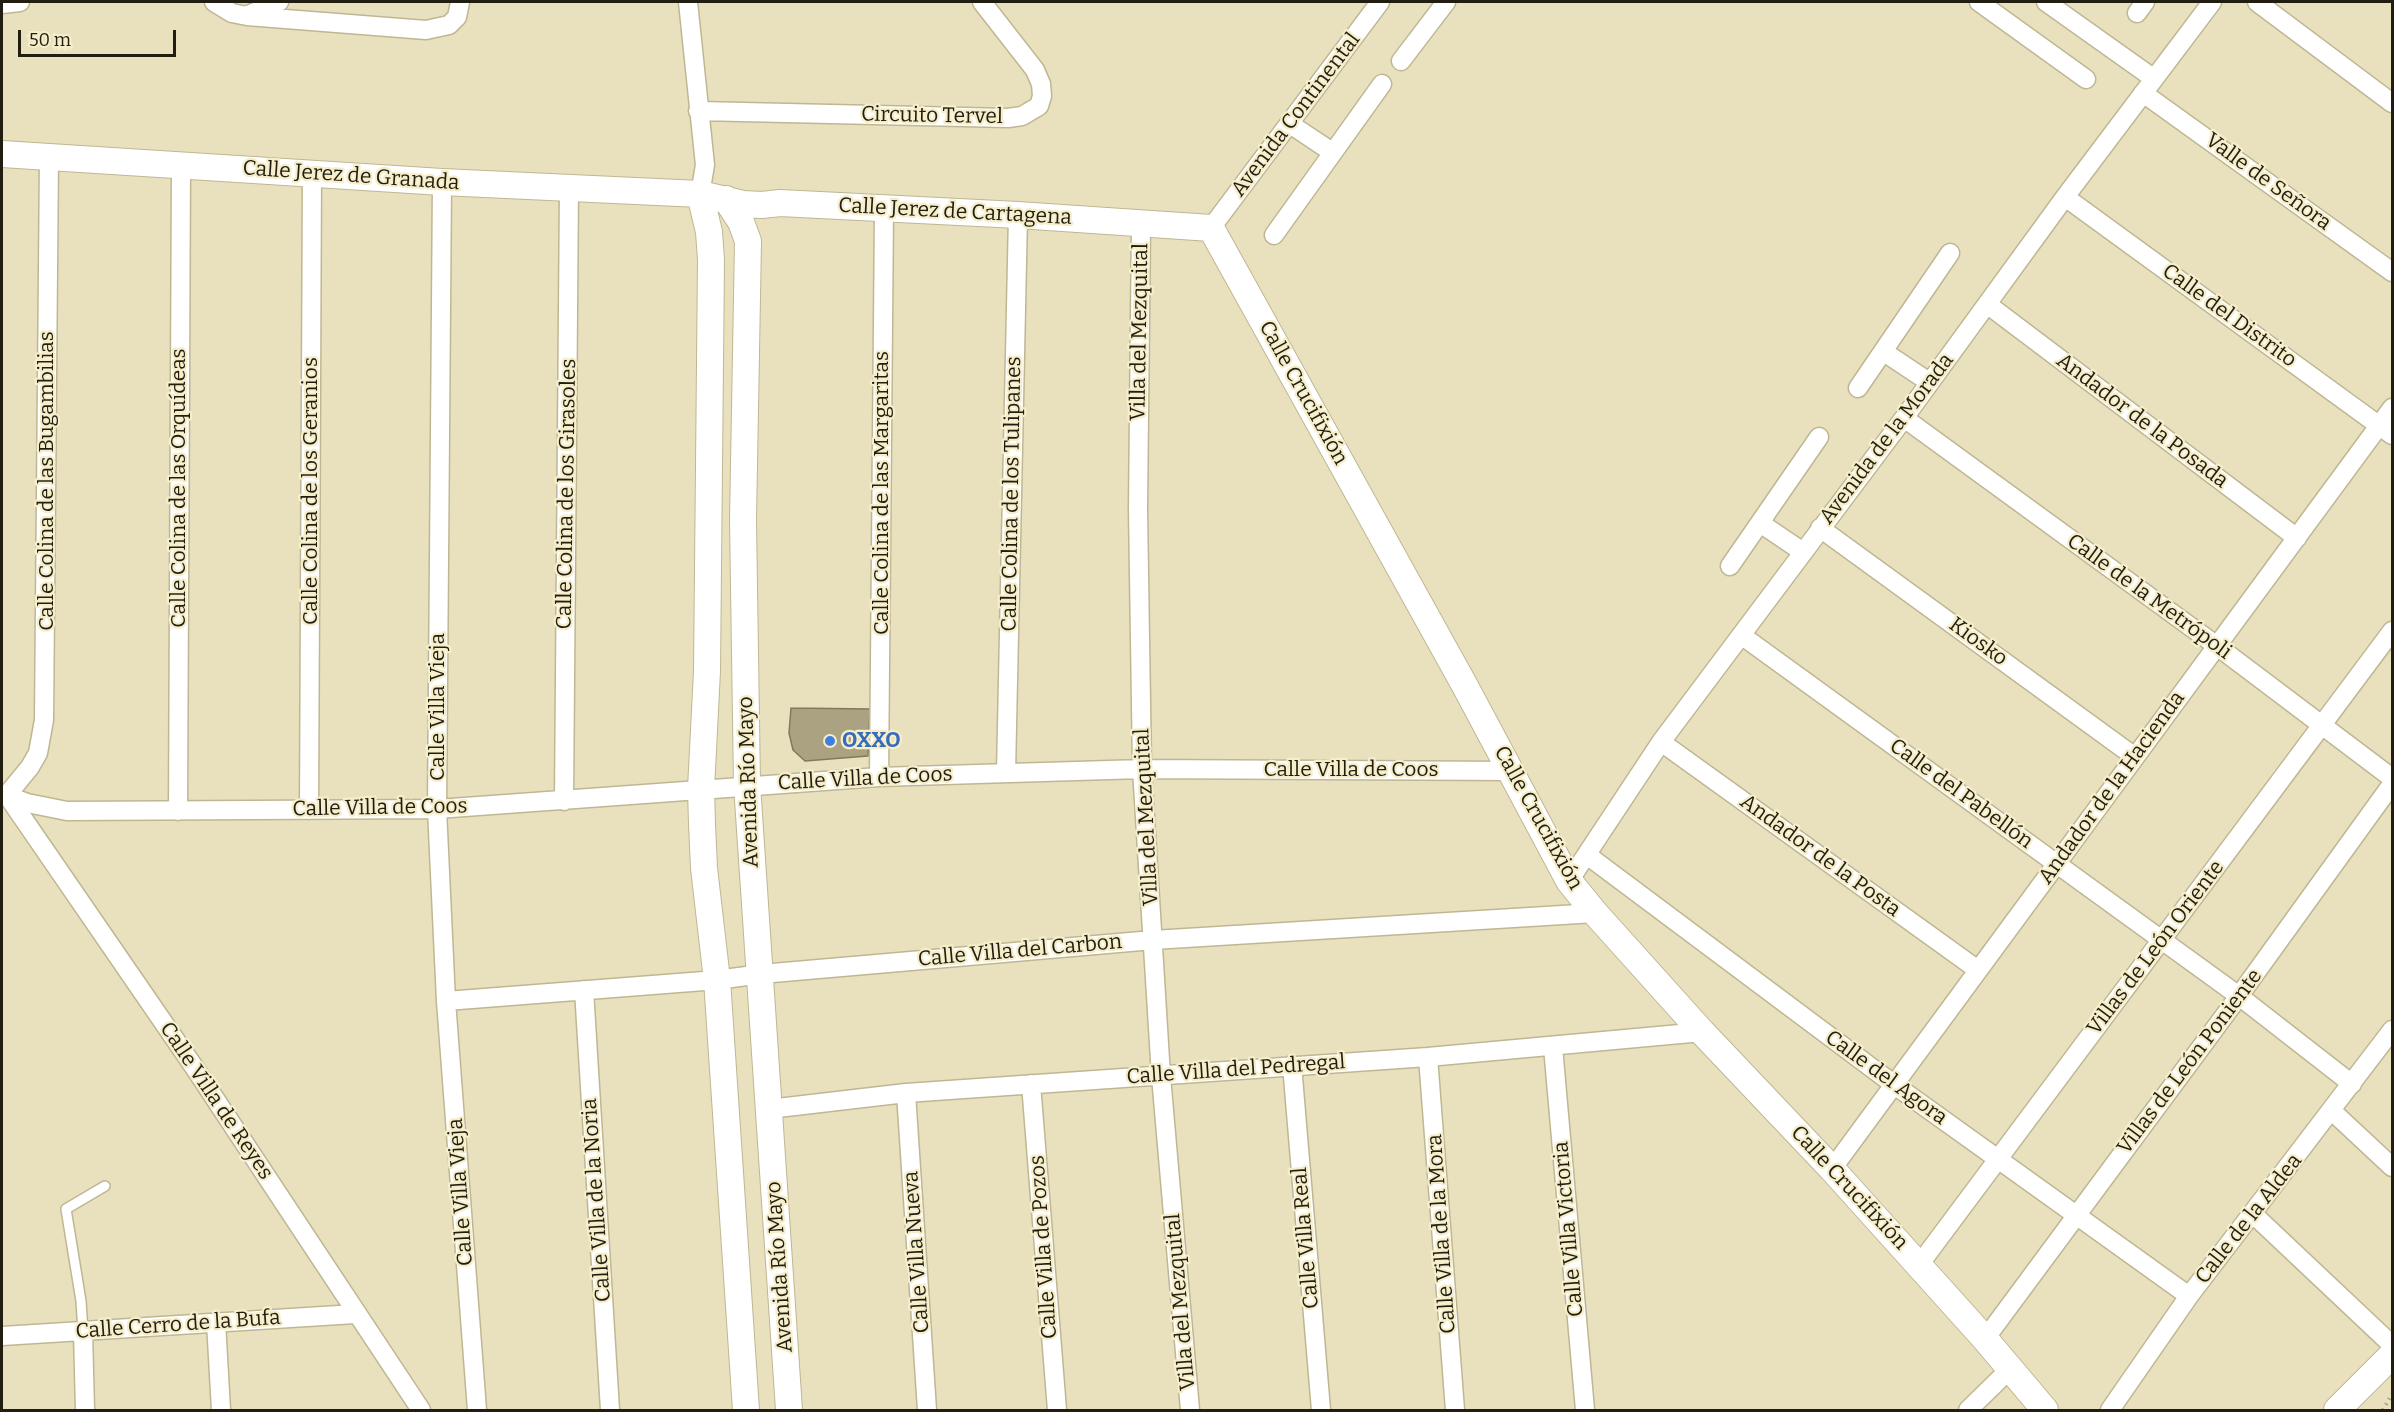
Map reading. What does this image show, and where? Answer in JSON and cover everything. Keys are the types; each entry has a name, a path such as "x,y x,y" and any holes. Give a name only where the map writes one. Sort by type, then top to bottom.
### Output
{"street":[{"path":"2,4 20,2"},
{"path":"214,2 232,13 247,16 426,30 449,25 457,17 460,2"},
{"path":"247,16 279,2"},
{"name":"Avenida Río Mayo","path":"688,2 705,165 700,194 709,232 711,260 707,671 701,789 704,868 717,980 746,1410"},
{"name":"Circuito Tervel","path":"698,111 1008,118 1022,116 1039,106 1042,96 1041,84 1035,70 981,2"},
{"name":"Avenida Continental","path":"1211,228 1380,2"},
{"path":"1401,61 1446,2"},
{"path":"1979,2 2000,7 2086,80"},
{"name":"Valle de Señora","path":"2046,2 2148,86 2392,272"},
{"name":"Avenida de la Morada","path":"1569,880 1661,742 1904,418 2209,2"},
{"path":"2257,2 2392,103"},
{"path":"1274,235 1382,84"},
{"path":"1290,124 1332,152"},
{"name":"Calle Jerez de Granada","path":"2,154 442,182 700,194"},
{"name":"Calle Colina de las Bugambilias","path":"3,792 30,767 38,753 44,720 49,156"},
{"name":"Calle Colina de las Orquídeas","path":"178,811 181,165"},
{"name":"Avenida Río Mayo","path":"705,165 741,222 748,241 743,520 747,785 789,1410"},
{"name":"Calle Colina de los Geranios","path":"309,810 312,173"},
{"name":"Calle Villa Vieja","path":"442,182 437,809 446,1001 477,1410"},
{"name":"Calle Colina de los Girasoles","path":"564,801 569,187"},
{"name":"Calle Jerez de Cartagena","path":"700,194 762,205 780,203 1018,215 1211,228"},
{"name":"Calle del Distrito","path":"2065,197 2386,430"},
{"name":"Calle Colina de las Margaritas","path":"879,777 884,209"},
{"name":"Calle Colina de los Tulipanes","path":"1006,773 1018,215"},
{"name":"Villa del Mezquital","path":"1141,223 1138,509 1142,769 1161,1076 1190,1410"},
{"name":"Calle Crucifixión","path":"1211,228 1569,880 1595,913 1702,1032 1919,1265 2045,1410"},
{"path":"1858,388 1950,254"},
{"name":"Andador de la Posada","path":"1987,304 2296,538"},
{"path":"1884,351 1929,382"},
{"name":"Andador de la Hacienda","path":"1832,1169 1896,1086 2056,863 2296,538 2386,430 2392,408"},
{"name":"Calle de la Metrópoli","path":"1904,418 2217,646 2392,778"},
{"path":"1730,566 1819,437"},
{"path":"1760,523 1803,552"},
{"name":"Kiosko","path":"1820,528 2135,757"},
{"name":"Villas de León Oriente","path":"1919,1265 2392,631"},
{"name":"Calle del Pabellón","path":"1741,634 2239,996 2352,1083"},
{"name":"Andador de la Posta","path":"1661,742 1978,970"},
{"name":"Calle Villa de Coos","path":"3,792 27,803 67,811 437,809 879,777 1142,769 1511,771"},
{"name":"Villas de León Poniente","path":"1985,1339 2239,996 2392,784"},
{"name":"Calle Villa de Reyes","path":"3,792 194,1067 420,1410"},
{"name":"Calle del Agora","path":"1587,855 1896,1086 2189,1296"},
{"name":"Calle Villa del Carbon","path":"446,1001 717,980 760,974 1153,940 1595,913"},
{"name":"Calle Villa de la Noria","path":"584,990 610,1410"},
{"name":"Calle de la Aldea","path":"2110,1410 2189,1296 2392,1030"},
{"name":"Calle Villa del Pedregal","path":"769,1109 906,1093 1428,1057 1702,1032"},
{"name":"Calle Villa Victoria","path":"1553,1047 1586,1410"},
{"name":"Calle Villa de la Mora","path":"1428,1057 1455,1410"},
{"name":"Calle Villa Real","path":"1292,1065 1321,1410"},
{"name":"Calle Villa de Pozos","path":"1031,1084 1057,1410"},
{"name":"Calle Villa Nueva","path":"906,1093 927,1410"},
{"path":"2332,1111 2392,1167"},
{"path":"2253,1214 2392,1345"},
{"name":"Calle Cerro de la Bufa","path":"2,1336 355,1314"},
{"path":"216,1322 220,1410"},
{"path":"83,1332 85,1410"},
{"path":"2337,1410 2392,1355"},
{"path":"1968,1410 2010,1369"}],"lane":[{"path":"83,1332 81,1301 66,1209 105,1186"}],"path":[{"path":"2383,1410 2392,1394"}],"building":[{"name":"OXXO","path":"791,708 870,709 868,756 805,761 793,750 789,733"}],"place":[{"name":"OXXO","path":"830,741"}]}
